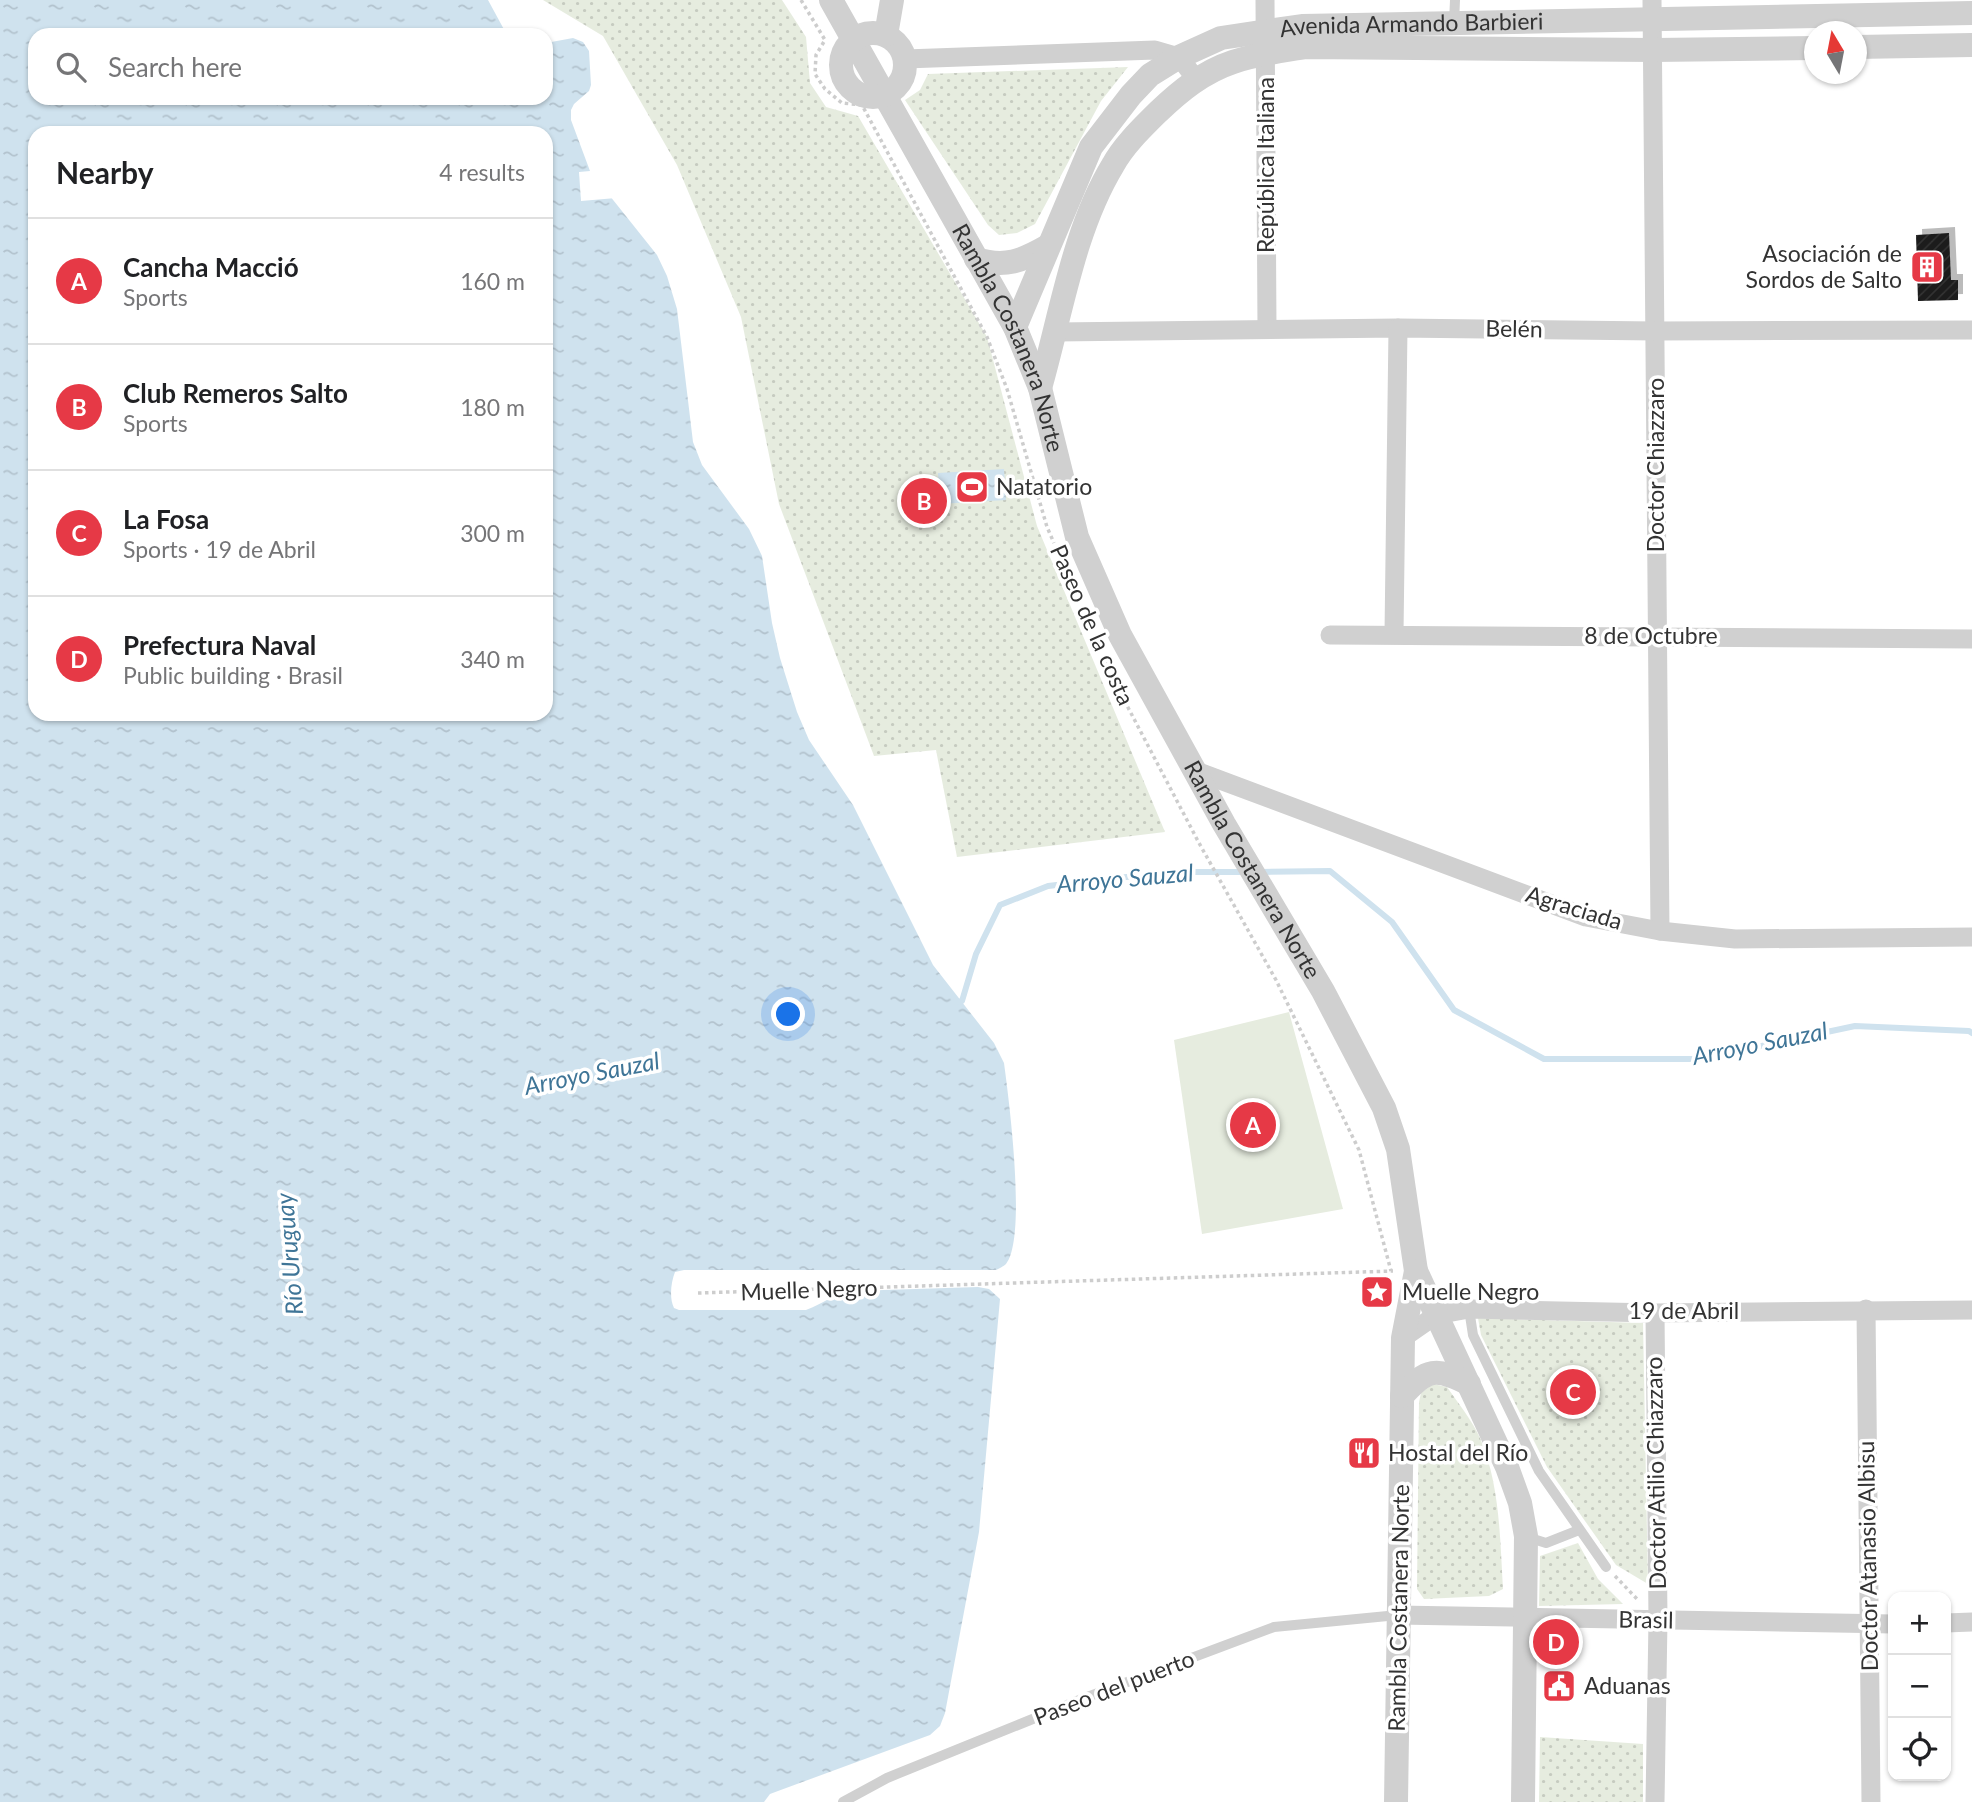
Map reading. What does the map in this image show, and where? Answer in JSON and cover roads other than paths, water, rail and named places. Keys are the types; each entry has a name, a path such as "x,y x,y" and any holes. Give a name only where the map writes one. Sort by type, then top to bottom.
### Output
{"street":[{"path":"831,0 854,38"},
{"path":"886,35 892,0"},
{"name":"República Italiana","path":"1265,0 1267,330"},
{"name":"Avenida Armando Barbieri","path":"1040,388 1056,332 1065,285 1097,196 1113,164 1137,133 1196,79 1265,42 1302,26 1455,12 1652,10 1972,13"},
{"name":"Doctor Chiazzaro","path":"1652,10 1660,931"},
{"path":"868,33 886,35 900,46 905,68 898,85 883,96 863,96 846,83 840,65 842,54 854,38 868,33"},
{"name":"Avenida Armando Barbieri","path":"1015,327 1091,147 1130,95 1150,75 1179,57 1221,38 1306,47 1654,50 1804,48"},
{"path":"1867,47 1972,45"},
{"path":"905,59 1155,50 1179,57 1196,79"},
{"name":"Rambla Costanera Norte","path":"883,96 1015,327 1040,388 1077,537 1119,635 1224,824 1323,990 1368,1074 1384,1108 1398,1149 1416,1271 1403,1338 1396,1802"},
{"path":"976,259 1005,264 1030,256 1048,246"},
{"path":"989,282 1028,291 1056,332"},
{"path":"1394,634 1398,328"},
{"name":"Belén","path":"1056,332 1398,328 1656,331 1972,330"},
{"name":"8 de Octubre","path":"1330,635 1972,639"},
{"name":"Agraciada","path":"1196,771 1586,917 1660,931 1735,939 1972,937"},
{"path":"1416,1271 1507,1468 1520,1503 1526,1536 1523,1802"},
{"name":"19 de Abril","path":"1403,1338 1436,1315 1469,1309 1655,1312 1972,1310"},
{"name":"Doctor Atanasio Albisu","path":"1866,1309 1871,1802"},
{"name":"Doctor Atilio Chiazzaro","path":"1655,1312 1658,1620 1655,1802"},
{"path":"1402,1396 1418,1377 1431,1373 1450,1374 1469,1384"},
{"name":"Brasil","path":"1398,1615 1888,1624"},
{"path":"1951,1623 1972,1622"}],"lane":[{"path":"1469,1309 1473,1335 1539,1471 1606,1567"},
{"path":"1526,1536 1545,1543 1579,1530"},
{"name":"Paseo del puerto","path":"843,1802 887,1778 1082,1699 1274,1627 1398,1615"}],"water":[{"name":"Río Uruguay","path":"0,0 488,0 503,28 28,28 28,105 553,105 553,42 573,38 583,42 589,51 591,85 589,91 574,104 571,120 590,171 657,255 667,276 677,309 693,442 702,465 749,529 762,556 772,623 797,712 809,740 853,805 933,965 994,1043 1004,1063 1012,1136 1015,1227 1012,1249 1006,1264 996,1270 684,1270 675,1272 672,1280 671,1300 674,1308 679,1310 806,1310 852,1291 978,1287 989,1289 1000,1299 979,1532 945,1713 940,1726 930,1735 770,1794 764,1802 0,1802"},
{"name":"Natatorio","path":"1004,469 1006,500 940,504 938,473"}],"waterway":[{"name":"Arroyo Sauzal","path":"1260,872 1330,871 1392,922 1454,1010 1544,1059 1700,1059 1855,1026 1972,1033"},
{"name":"Arroyo Sauzal","path":"955,1002 962,1001 976,954 1000,905 1048,886 1170,872 1246,872"}],"place":[{"name":"Asociación de Sordos de Salto","path":"1927,267"},
{"name":"Natatorio","path":"972,487"},
{"name":"Club Remeros Salto","path":"924,501"},
{"name":"Cancha Macció","path":"1253,1125"},
{"name":"Muelle Negro","path":"1377,1292"},
{"name":"La Fosa","path":"1573,1392"},
{"name":"Hostal del Río","path":"1364,1453"},
{"name":"Prefectura Naval","path":"1556,1642"},
{"name":"Aduanas","path":"1559,1686"}]}
